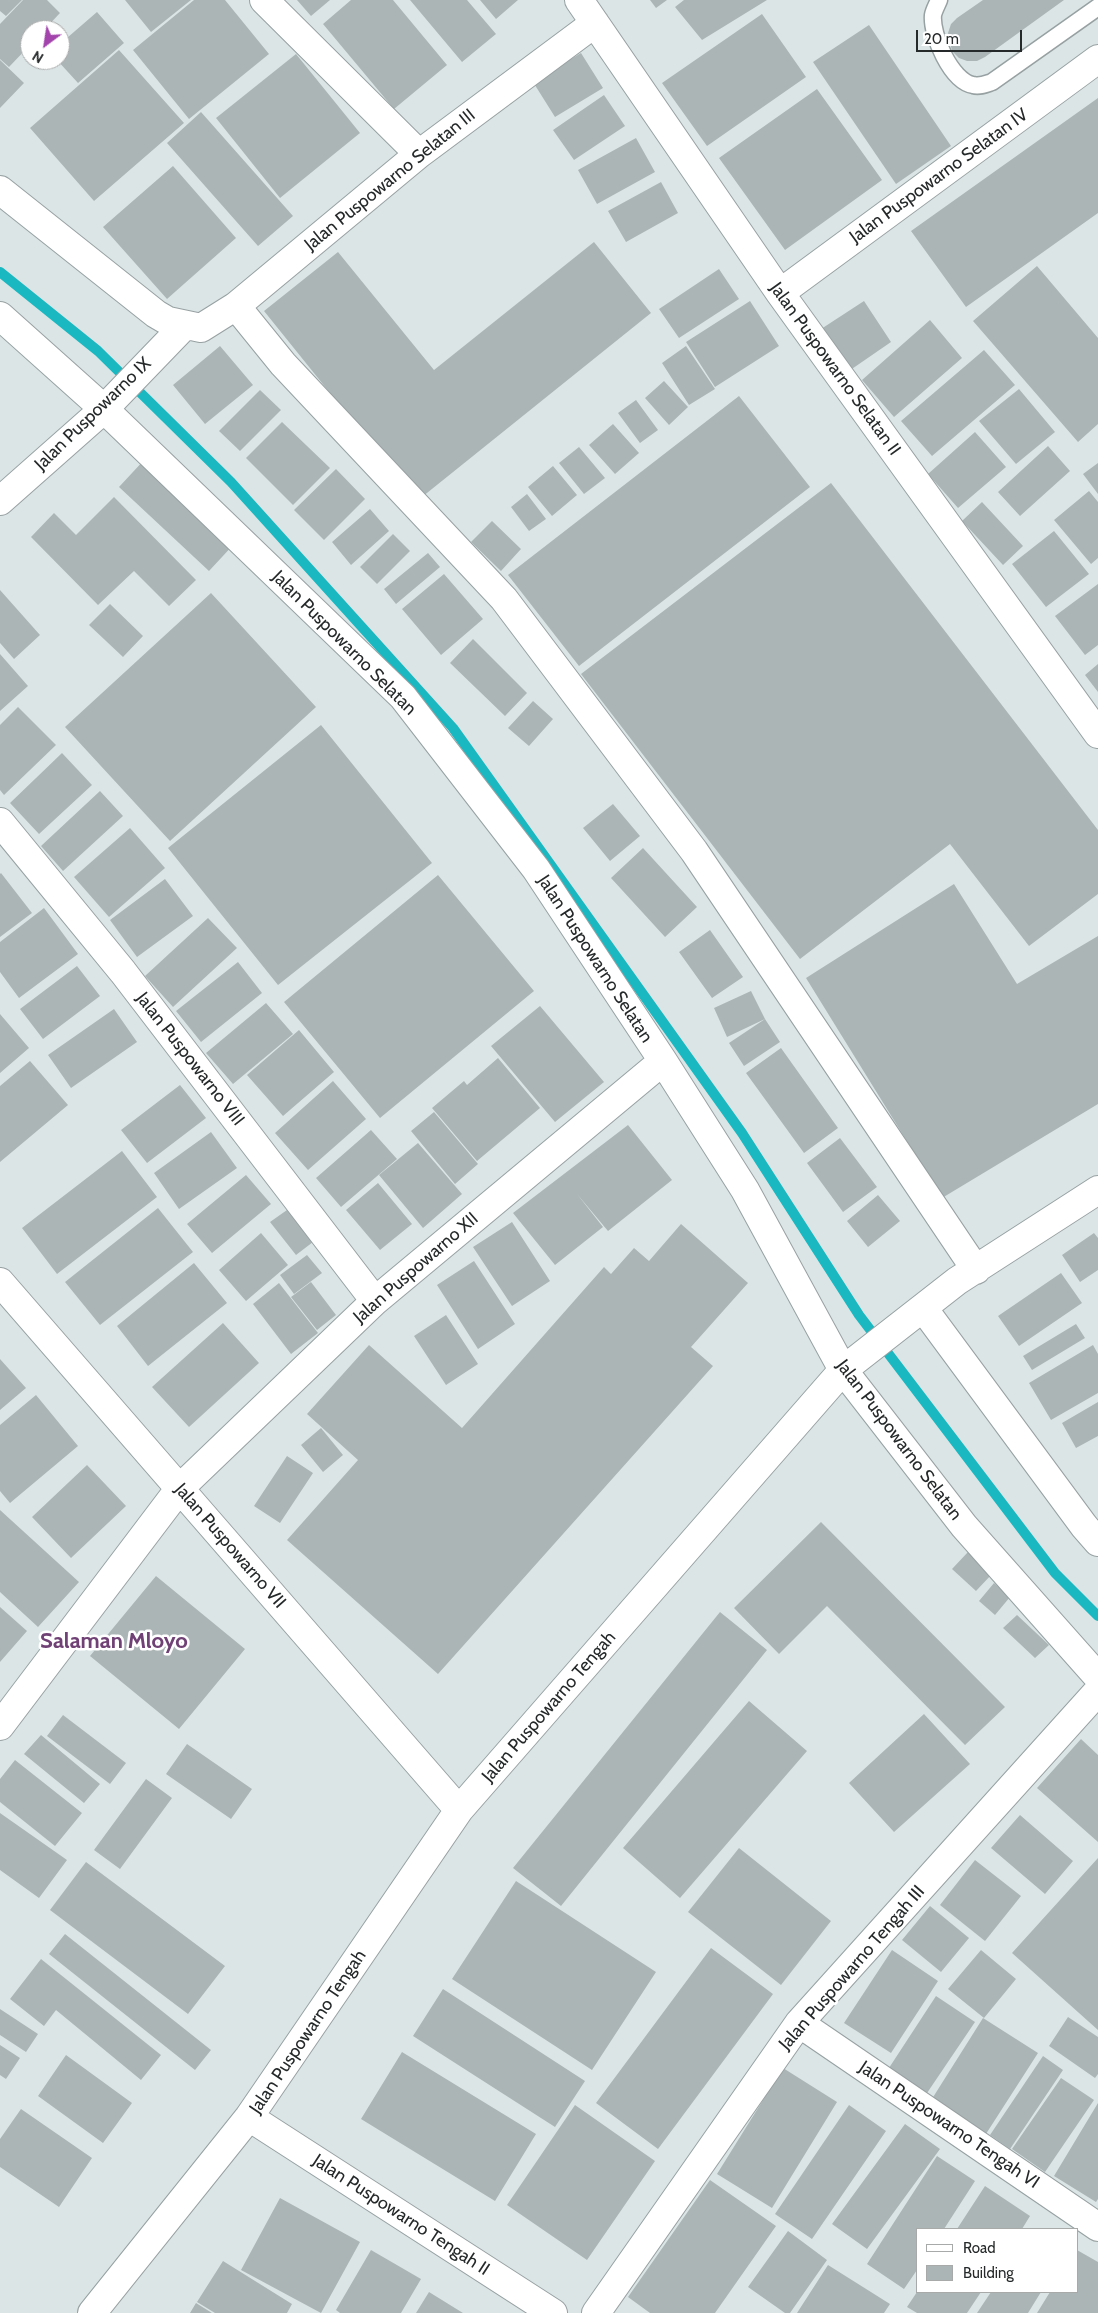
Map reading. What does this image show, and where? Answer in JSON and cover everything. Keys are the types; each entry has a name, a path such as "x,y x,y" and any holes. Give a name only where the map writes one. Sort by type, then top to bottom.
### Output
{"street":[{"path":"264,0 419,154"},
{"name":"Jalan Puspowarno Selatan II","path":"579,0 780,293 1098,734"},
{"name":"Jalan Puspowarno Selatan III","path":"176,333 201,328 236,306 419,154 595,23"},
{"name":"Jalan Puspowarno Selatan IV","path":"780,293 1098,59"},
{"path":"0,190 156,314 168,321 176,333"},
{"path":"236,306 283,364 504,599 694,851 976,1270"},
{"name":"Jalan Puspowarno Selatan","path":"0,316 112,400 403,697 536,868 745,1190 849,1365 964,1526 1098,1676"},
{"name":"Jalan Puspowarno IX","path":"0,501 112,400 176,333"},
{"name":"Jalan Puspowarno VIII","path":"0,822 123,972 375,1301"},
{"name":"Jalan Puspowarno XII","path":"0,1726 180,1488 375,1301 663,1061"},
{"name":"Jalan Puspowarno Tengah","path":"92,2313 249,2118 458,1810 849,1365 958,1280 1098,1190"},
{"name":"Jalan Puspowarno VII","path":"3,1293 180,1488 458,1810"},
{"path":"917,1313 1098,1542"},
{"name":"Jalan Puspowarno Tengah III","path":"596,2313 800,2023 1098,1691"},
{"name":"Jalan Puspowarno Tengah VI","path":"800,2023 1098,2227"},
{"name":"Jalan Puspowarno Tengah II","path":"249,2118 553,2313"}],"lane":[{"path":"939,0 933,14 934,28 945,58 960,80 972,85 982,86 992,82 1098,7"}],"building":[{"path":"0,0 22,0 6,16 0,11"},
{"path":"23,0 47,0 60,13 53,20 20,20 20,55 9,67 0,59 0,24"},
{"path":"125,0 191,0 151,32"},
{"path":"194,0 225,0 269,54 189,119 133,50"},
{"path":"297,0 330,0 311,16"},
{"path":"351,0 393,0 447,65 394,109 323,24"},
{"path":"410,0 467,0 496,34 462,62"},
{"path":"480,0 518,0 496,19"},
{"path":"650,0 667,0 656,8"},
{"path":"684,0 767,0 702,40 675,7"},
{"path":"983,0 1064,0 985,57 977,61 967,61 959,58 952,51 948,33 951,24 957,18"},
{"path":"97,12 124,43 78,83 66,70 70,70 70,35"},
{"path":"762,14 806,77 707,146 662,83"},
{"path":"869,25 951,146 896,184 813,62"},
{"path":"119,50 184,123 94,201 30,128"},
{"path":"581,53 603,88 555,117 533,82"},
{"path":"296,54 360,133 280,198 216,118"},
{"path":"0,60 24,83 0,108"},
{"path":"817,89 882,180 785,250 719,158"},
{"path":"604,95 625,126 574,160 553,130"},
{"path":"1098,98 1098,213 966,307 911,231"},
{"path":"201,112 293,216 258,246 167,143"},
{"path":"636,138 655,172 597,204 578,170"},
{"path":"173,166 236,238 167,299 103,227"},
{"path":"661,182 678,213 626,242 608,211"},
{"path":"594,242 651,313 417,501 264,311 338,252 434,370"},
{"path":"1037,266 1098,338 1098,424 1078,442 973,321"},
{"path":"719,269 739,299 679,338 659,309"},
{"path":"750,301 779,346 715,387 686,342"},
{"path":"864,301 891,342 846,373 818,331"},
{"path":"930,320 962,358 894,417 862,380"},
{"path":"220,346 253,385 205,424 173,385"},
{"path":"686,346 715,389 689,405 662,363"},
{"path":"984,350 1015,385 932,456 901,421"},
{"path":"664,381 688,407 669,425 645,398"},
{"path":"1019,389 1055,432 1016,464 979,421"},
{"path":"260,390 281,410 240,451 219,431"},
{"path":"739,396 810,487 579,666 508,575"},
{"path":"636,400 658,430 640,443 618,413"},
{"path":"282,422 330,468 293,505 246,458"},
{"path":"613,424 639,453 615,474 589,445"},
{"path":"975,432 1006,467 958,508 928,474"},
{"path":"1048,446 1070,471 1020,516 998,492"},
{"path":"579,447 605,478 584,494 559,463"},
{"path":"145,459 235,543 209,571 119,487"},
{"path":"1098,463 1098,494 1083,474"},
{"path":"553,466 577,495 552,516 528,487"},
{"path":"336,469 365,499 324,540 294,510"},
{"path":"831,483 1098,830 1098,894 1029,946 950,844 800,959 581,674"},
{"path":"1089,491 1098,502 1098,558 1091,564 1054,520"},
{"path":"527,494 546,519 529,531 511,507"},
{"path":"114,497 196,580 169,606 134,571 98,605 31,537 54,513 76,535"},
{"path":"982,502 1023,546 1003,565 962,521"},
{"path":"370,509 389,531 351,565 332,542"},
{"path":"492,521 521,549 501,571 471,542"},
{"path":"1054,531 1089,574 1046,607 1012,564"},
{"path":"393,534 410,551 377,584 360,567"},
{"path":"428,553 440,567 396,604 384,589"},
{"path":"444,574 483,619 441,655 402,609"},
{"path":"1098,584 1098,645 1085,655 1055,616"},
{"path":"0,590 40,635 14,659 0,643"},
{"path":"211,593 316,707 170,841 65,727"},
{"path":"110,604 143,636 123,657 89,625"},
{"path":"473,639 527,693 505,716 450,663"},
{"path":"0,654 28,686 0,711"},
{"path":"1098,664 1098,692 1085,675"},
{"path":"533,701 553,719 529,746 508,728"},
{"path":"18,707 56,745 4,795 0,790 0,725"},
{"path":"321,725 432,863 278,985 168,848"},
{"path":"62,753 92,785 39,834 10,803"},
{"path":"100,791 123,816 63,871 41,846"},
{"path":"613,804 640,836 610,861 583,828"},
{"path":"130,828 165,868 109,917 74,877"},
{"path":"643,848 697,907 665,937 611,878"},
{"path":"0,874 32,913 0,937"},
{"path":"438,875 534,991 380,1118 284,1002"},
{"path":"165,879 193,916 137,957 110,920"},
{"path":"954,884 1017,984 1098,936 1098,1104 942,1198 806,978"},
{"path":"44,908 78,954 19,998 0,972 0,942"},
{"path":"208,918 237,948 173,1007 145,976"},
{"path":"710,930 743,977 712,998 679,952"},
{"path":"238,962 262,993 201,1042 176,1011"},
{"path":"77,966 100,996 43,1039 20,1009"},
{"path":"751,991 765,1019 727,1037 714,1008"},
{"path":"266,1003 293,1034 233,1084 206,1053"},
{"path":"540,1006 604,1082 555,1122 491,1046"},
{"path":"114,1009 137,1042 71,1088 48,1055"},
{"path":"0,1014 29,1048 0,1073"},
{"path":"765,1019 780,1042 744,1066 729,1043"},
{"path":"299,1030 334,1072 283,1116 247,1075"},
{"path":"781,1048 838,1128 804,1153 746,1073"},
{"path":"498,1058 540,1108 477,1161 432,1108 464,1081 467,1085"},
{"path":"30,1061 68,1105 0,1162 0,1086"},
{"path":"333,1081 366,1119 308,1170 275,1133"},
{"path":"180,1085 206,1118 147,1163 121,1130"},
{"path":"434,1112 478,1164 455,1184 411,1131"},
{"path":"628,1125 672,1180 608,1231 577,1194 603,1227 555,1265 513,1213"},
{"path":"371,1130 397,1159 341,1207 316,1178"},
{"path":"211,1132 237,1168 179,1209 154,1173"},
{"path":"840,1138 877,1187 843,1212 807,1163"},
{"path":"418,1143 462,1194 423,1228 379,1175"},
{"path":"122,1151 157,1197 57,1274 22,1228"},
{"path":"246,1175 271,1204 212,1253 187,1224"},
{"path":"378,1183 412,1224 380,1250 346,1210"},
{"path":"878,1195 900,1221 868,1247 847,1221"},
{"path":"158,1208 193,1252 100,1325 65,1282"},
{"path":"287,1210 313,1242 296,1255 270,1222"},
{"path":"512,1222 550,1281 512,1306 473,1247"},
{"path":"681,1224 748,1283 691,1347 713,1366 438,1674 287,1540 358,1460 307,1414 369,1345 462,1428 604,1267 611,1274 634,1248 649,1261"},
{"path":"261,1233 288,1265 246,1301 219,1270"},
{"path":"1094,1233 1098,1238 1098,1270 1080,1282 1062,1255"},
{"path":"307,1255 322,1273 294,1294 280,1275"},
{"path":"474,1261 515,1324 478,1349 437,1285"},
{"path":"194,1263 227,1303 148,1366 117,1326"},
{"path":"1061,1273 1082,1303 1019,1346 998,1316"},
{"path":"311,1282 336,1315 317,1330 291,1297"},
{"path":"279,1283 318,1333 291,1354 253,1304"},
{"path":"446,1315 478,1364 446,1385 414,1336"},
{"path":"223,1323 259,1363 189,1427 152,1387"},
{"path":"1076,1324 1085,1338 1032,1370 1023,1356"},
{"path":"1093,1345 1098,1354 1098,1393 1051,1420 1029,1383"},
{"path":"0,1359 26,1388 0,1410"},
{"path":"36,1395 78,1446 10,1503 0,1491 0,1425"},
{"path":"1098,1402 1098,1436 1076,1448 1062,1423"},
{"path":"321,1428 343,1455 323,1472 301,1445"},
{"path":"287,1456 313,1473 280,1523 254,1506"},
{"path":"87,1465 126,1506 71,1558 32,1517"},
{"path":"0,1510 79,1582 38,1627 0,1592"},
{"path":"821,1522 1005,1707 965,1745 827,1606 779,1654 734,1608"},
{"path":"968,1552 992,1574 976,1591 952,1569"},
{"path":"156,1576 245,1649 179,1729 90,1656"},
{"path":"994,1583 1010,1597 995,1615 979,1601"},
{"path":"0,1607 27,1631 0,1662"},
{"path":"720,1612 767,1650 561,1906 513,1868"},
{"path":"1017,1615 1049,1645 1035,1658 1003,1628"},
{"path":"749,1701 807,1751 680,1898 623,1848"},
{"path":"924,1714 970,1764 894,1832 849,1783"},
{"path":"63,1715 126,1763 110,1784 47,1736"},
{"path":"41,1735 100,1784 84,1803 24,1754"},
{"path":"1081,1739 1098,1755 1098,1842 1037,1788"},
{"path":"187,1744 252,1789 231,1819 166,1774"},
{"path":"15,1760 82,1813 55,1846 0,1802 0,1779"},
{"path":"146,1779 172,1798 120,1869 94,1850"},
{"path":"0,1813 67,1860 39,1898 0,1870"},
{"path":"1020,1815 1073,1861 1045,1894 991,1848"},
{"path":"739,1848 831,1921 781,1985 688,1912"},
{"path":"1098,1858 1098,2030 1012,1953"},
{"path":"975,1860 1021,1896 985,1941 940,1905"},
{"path":"86,1862 225,1966 188,2014 50,1910"},
{"path":"516,1881 656,1972 592,2070 452,1979"},
{"path":"930,1906 969,1938 941,1972 902,1940"},
{"path":"65,1934 211,2050 195,2070 49,1954"},
{"path":"711,1948 773,1994 658,2149 596,2103"},
{"path":"892,1950 938,1981 891,2053 844,2023"},
{"path":"981,1950 1016,1979 984,2018 948,1989"},
{"path":"41,1959 161,2055 141,2080 56,2010 44,2026 10,1999"},
{"path":"443,1989 585,2081 555,2127 413,2036"},
{"path":"936,1996 975,2022 925,2096 887,2071"},
{"path":"0,2009 38,2034 26,2052 0,2035"},
{"path":"1068,2017 1098,2037 1098,2074 1095,2078 1049,2046"},
{"path":"983,2018 1038,2053 984,2137 930,2102"},
{"path":"0,2045 20,2058 6,2079 0,2075"},
{"path":"402,2052 536,2134 495,2201 361,2119"},
{"path":"66,2055 132,2103 103,2143 38,2096"},
{"path":"1043,2056 1063,2070 1010,2149 990,2135"},
{"path":"783,2068 837,2102 772,2208 717,2174"},
{"path":"1061,2078 1094,2100 1045,2172 1012,2149"},
{"path":"1098,2103 1098,2199 1096,2202 1054,2176"},
{"path":"575,2105 655,2161 587,2260 507,2205"},
{"path":"849,2105 886,2131 812,2239 775,2214"},
{"path":"21,2109 92,2158 59,2207 0,2167 0,2139"},
{"path":"905,2124 940,2149 867,2249 832,2224"},
{"path":"937,2156 975,2181 945,2228 916,2228 916,2271 904,2289 867,2264"},
{"path":"710,2180 776,2226 715,2313 650,2313 628,2297"},
{"path":"985,2186 1030,2216 1023,2228 958,2228"},
{"path":"280,2198 360,2242 321,2313 241,2270"},
{"path":"788,2231 827,2260 790,2313 785,2313 748,2287"},
{"path":"371,2250 421,2279 401,2313 340,2313 336,2310"},
{"path":"1078,2251 1098,2262 1098,2313 1037,2313 1049,2293 1078,2293"},
{"path":"223,2261 292,2304 287,2313 215,2313 197,2302"},
{"path":"828,2265 890,2304 884,2313 797,2313"},
{"path":"429,2292 463,2313 416,2313"},
{"path":"916,2293 980,2293 967,2313 917,2313 907,2307"},
{"path":"990,2293 1040,2293 1028,2313 977,2313"},
{"path":"196,2303 212,2313 190,2313"}],"waterway":[{"path":"0,272 98,351 231,482 453,728 742,1133 859,1315 1055,1573 1098,1616"}],"district":[{"name":"Salaman Mloyo","path":"114,1642"}]}
